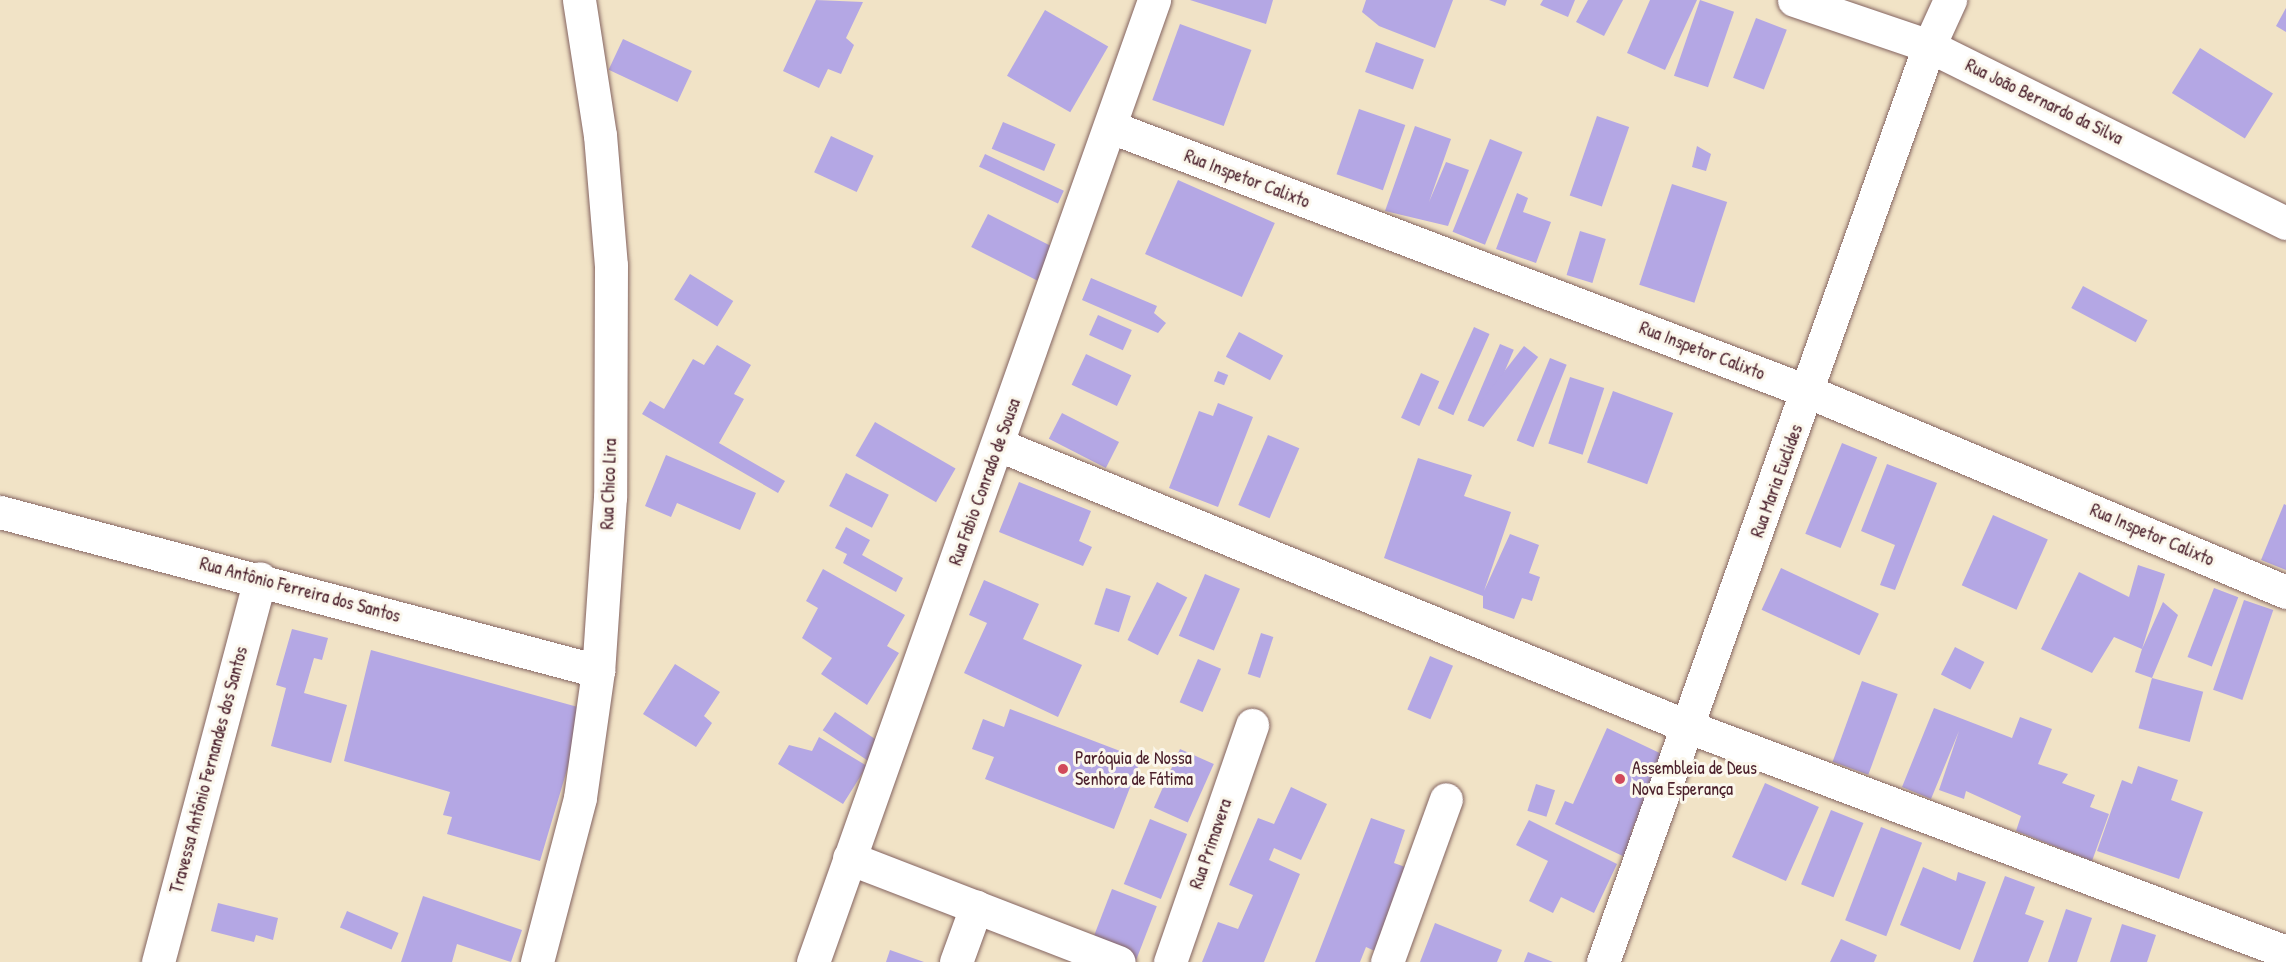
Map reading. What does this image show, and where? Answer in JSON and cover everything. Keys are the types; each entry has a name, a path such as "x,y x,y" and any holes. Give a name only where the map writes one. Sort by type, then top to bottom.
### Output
{"street":[{"name":"Rua Chico Lira","path":"537,962 580,798 598,671 610,496 611,265 600,135 579,0"},
{"name":"Rua Fabio Conrado de Sousa","path":"813,962 999,445 1154,0"},
{"name":"Rua João Bernardo da Silva","path":"1794,0 1929,46 2286,223"},
{"name":"Rua Maria Euclides","path":"1603,962 1809,392 1929,46 1950,0"},
{"name":"Rua Inspetor Calixto","path":"1111,127 1809,392 2286,592"},
{"path":"999,445 1689,727 2286,952"},
{"name":"Rua Antônio Ferreira dos Santos","path":"0,512 260,578 598,671"},
{"name":"Travessa Antônio Fernandes dos Santos","path":"158,962 260,578"},
{"name":"Rua Primavera","path":"1170,962 1252,725"},
{"path":"1387,962 1446,799"},
{"path":"849,858 1119,962"},
{"path":"956,962 976,907"}],"building":[{"path":"816,0 863,2 846,38 854,45 841,74 828,69 819,88 783,71"},
{"path":"1190,0 1273,0 1266,24"},
{"path":"1366,0 1453,0 1435,48 1379,26 1362,12"},
{"path":"1489,0 1507,0 1505,6"},
{"path":"1543,0 1575,0 1568,17 1540,5"},
{"path":"1588,0 1623,0 1604,36 1576,22"},
{"path":"1650,0 1697,0 1665,70 1627,53"},
{"path":"1700,0 1734,12 1708,87 1674,76"},
{"path":"2286,8 2286,32 2276,26"},
{"path":"1045,10 1108,46 1070,112 1007,76"},
{"path":"1756,18 1787,30 1764,90 1733,78"},
{"path":"1180,24 1251,50 1224,126 1152,100"},
{"path":"623,39 692,71 678,102 609,70"},
{"path":"1376,42 1424,59 1413,90 1365,72"},
{"path":"2200,48 2273,94 2245,139 2172,93"},
{"path":"1359,109 1405,125 1383,190 1337,174"},
{"path":"1597,116 1629,127 1602,206 1570,195"},
{"path":"1003,122 1055,144 1044,171 992,149"},
{"path":"1415,126 1451,139 1429,202 1446,162 1469,170 1448,226 1385,211"},
{"path":"831,136 874,156 857,192 814,172"},
{"path":"1490,139 1522,152 1485,245 1453,232"},
{"path":"1697,146 1711,154 1706,171 1692,167"},
{"path":"985,154 1064,191 1058,203 979,167"},
{"path":"1178,180 1275,223 1242,297 1145,254"},
{"path":"1672,184 1727,202 1694,303 1639,285"},
{"path":"1517,193 1528,198 1523,212 1551,222 1536,263 1496,249"},
{"path":"988,214 1054,248 1037,281 971,247"},
{"path":"1580,231 1606,239 1592,283 1567,275"},
{"path":"690,274 733,301 717,326 674,299"},
{"path":"1091,278 1157,306 1154,313 1166,323 1158,333 1082,300"},
{"path":"2083,286 2147,320 2136,342 2071,308"},
{"path":"1098,315 1132,330 1123,350 1089,335"},
{"path":"1474,327 1490,334 1453,415 1438,408"},
{"path":"1239,332 1283,355 1270,380 1226,357"},
{"path":"1500,344 1514,350 1481,426 1468,420"},
{"path":"717,345 751,365 734,394 744,399 719,443 785,481 778,493 642,414 650,401 664,409 693,359 704,365"},
{"path":"1524,346 1538,357 1483,427 1469,416"},
{"path":"1086,354 1131,375 1117,406 1072,385"},
{"path":"1550,358 1567,365 1533,447 1517,441"},
{"path":"1218,371 1228,375 1224,385 1214,381"},
{"path":"1421,373 1439,381 1419,426 1401,418"},
{"path":"1570,377 1604,388 1583,455 1548,444"},
{"path":"1613,391 1673,413 1647,484 1587,462"},
{"path":"1218,403 1253,417 1218,507 1169,488 1199,411 1213,416"},
{"path":"1062,413 1119,442 1106,468 1049,439"},
{"path":"875,422 956,468 936,502 856,456"},
{"path":"1268,435 1299,448 1270,518 1238,505"},
{"path":"1842,443 1877,457 1841,548 1805,534"},
{"path":"666,455 756,493 740,530 677,503 671,517 645,506"},
{"path":"1418,458 1472,475 1464,496 1511,512 1484,591 1510,534 1539,545 1529,573 1540,577 1532,601 1522,598 1514,619 1483,608 1483,596 1384,558"},
{"path":"1887,464 1937,483 1895,590 1880,585 1895,545 1861,531"},
{"path":"846,473 889,495 872,528 829,506"},
{"path":"1019,482 1091,511 1079,541 1092,547 1083,566 999,532"},
{"path":"2284,504 2286,505 2286,570 2261,560"},
{"path":"1993,515 2048,539 2016,610 1962,585"},
{"path":"846,527 870,540 862,555 903,578 896,592 843,563 847,554 835,548"},
{"path":"2138,565 2165,574 2142,649 2114,637 2092,673 2041,649 2079,572 2129,597"},
{"path":"1781,568 1879,614 1859,655 1762,610"},
{"path":"823,569 905,615 887,646 899,653 867,705 821,674 832,658 802,638 818,608 806,601"},
{"path":"1205,574 1240,589 1214,651 1179,636"},
{"path":"984,580 1039,604 1023,639 1082,665 1058,717 964,673 987,623 969,615"},
{"path":"1157,582 1187,597 1158,655 1127,640"},
{"path":"1106,588 1131,596 1119,632 1094,624"},
{"path":"2214,588 2238,597 2212,666 2187,657"},
{"path":"2244,600 2273,610 2242,700 2213,690"},
{"path":"2163,602 2178,615 2152,678 2135,672 2142,649"},
{"path":"292,629 328,638 322,660 314,658 304,693 347,705 331,763 271,746 286,688 276,685"},
{"path":"1261,633 1273,637 1260,678 1248,674"},
{"path":"1955,647 1984,662 1970,690 1941,675"},
{"path":"371,650 585,709 540,861 447,834 452,817 443,815 450,792 344,761"},
{"path":"1430,656 1453,666 1430,719 1407,709"},
{"path":"1198,659 1221,669 1203,712 1180,702"},
{"path":"675,664 720,692 704,716 712,723 696,747 643,714"},
{"path":"2152,678 2203,692 2190,742 2139,728"},
{"path":"1862,681 1898,694 1868,775 1833,762"},
{"path":"1934,708 2012,738 2020,717 2052,729 2038,764 2068,774 2062,783 2095,795 2090,807 2109,814 2092,861 2016,831 2021,816 1966,791 1964,799 1939,790 1959,731 1931,799 1902,787"},
{"name":"Paróquia de Nossa Senhora de Fátima","path":"1010,709 1141,759 1114,829 985,779 994,757 972,749 983,719 1004,727"},
{"path":"835,712 884,745 872,763 823,730"},
{"name":"Assembleia de Deus Nova Esperança","path":"1607,728 1666,756 1631,832 1639,836 1629,859 1555,824 1565,801 1573,804"},
{"path":"819,737 867,766 843,804 778,764 789,745 812,751"},
{"path":"1180,749 1214,764 1188,823 1154,807"},
{"path":"2138,766 2178,780 2171,800 2203,812 2179,879 2097,851 2122,780 2132,784"},
{"path":"1765,783 1819,807 1786,881 1732,857"},
{"path":"1536,784 1555,790 1546,817 1527,811"},
{"path":"1291,787 1327,804 1301,860 1274,848 1269,860 1300,874 1264,962 1202,962 1218,922 1238,929 1253,895 1229,885 1258,818 1274,824"},
{"path":"1831,810 1863,823 1833,897 1801,884"},
{"path":"1371,818 1405,830 1394,863 1408,868 1377,952 1366,947 1360,962 1315,962"},
{"path":"1150,819 1187,834 1161,899 1124,884"},
{"path":"1529,820 1617,864 1594,913 1561,897 1553,913 1529,901 1548,861 1516,845"},
{"path":"1881,827 1922,843 1886,936 1845,920"},
{"path":"1923,867 1956,881 1958,872 1986,882 1960,950 1900,925"},
{"path":"2005,876 2035,887 2025,914 2044,921 2028,962 1973,962"},
{"path":"1112,889 1157,906 1135,962 1090,945"},
{"path":"423,896 522,930 511,962 457,944 452,962 401,962"},
{"path":"218,903 278,918 273,940 256,935 254,942 211,931"},
{"path":"2066,909 2092,918 2077,962 2048,962"},
{"path":"347,911 399,933 392,949 340,928"},
{"path":"1435,923 1502,950 1497,962 1420,962"},
{"path":"2122,924 2156,935 2147,962 2110,962"},
{"path":"1841,939 1877,955 1874,962 1830,962"},
{"path":"890,950 924,962 886,962"},
{"path":"1528,952 1553,962 1524,962"}],"place":[{"name":"Paróquia de Nossa Senhora de Fátima","path":"1063,769"},
{"name":"Assembleia de Deus Nova Esperança","path":"1620,779"}]}
